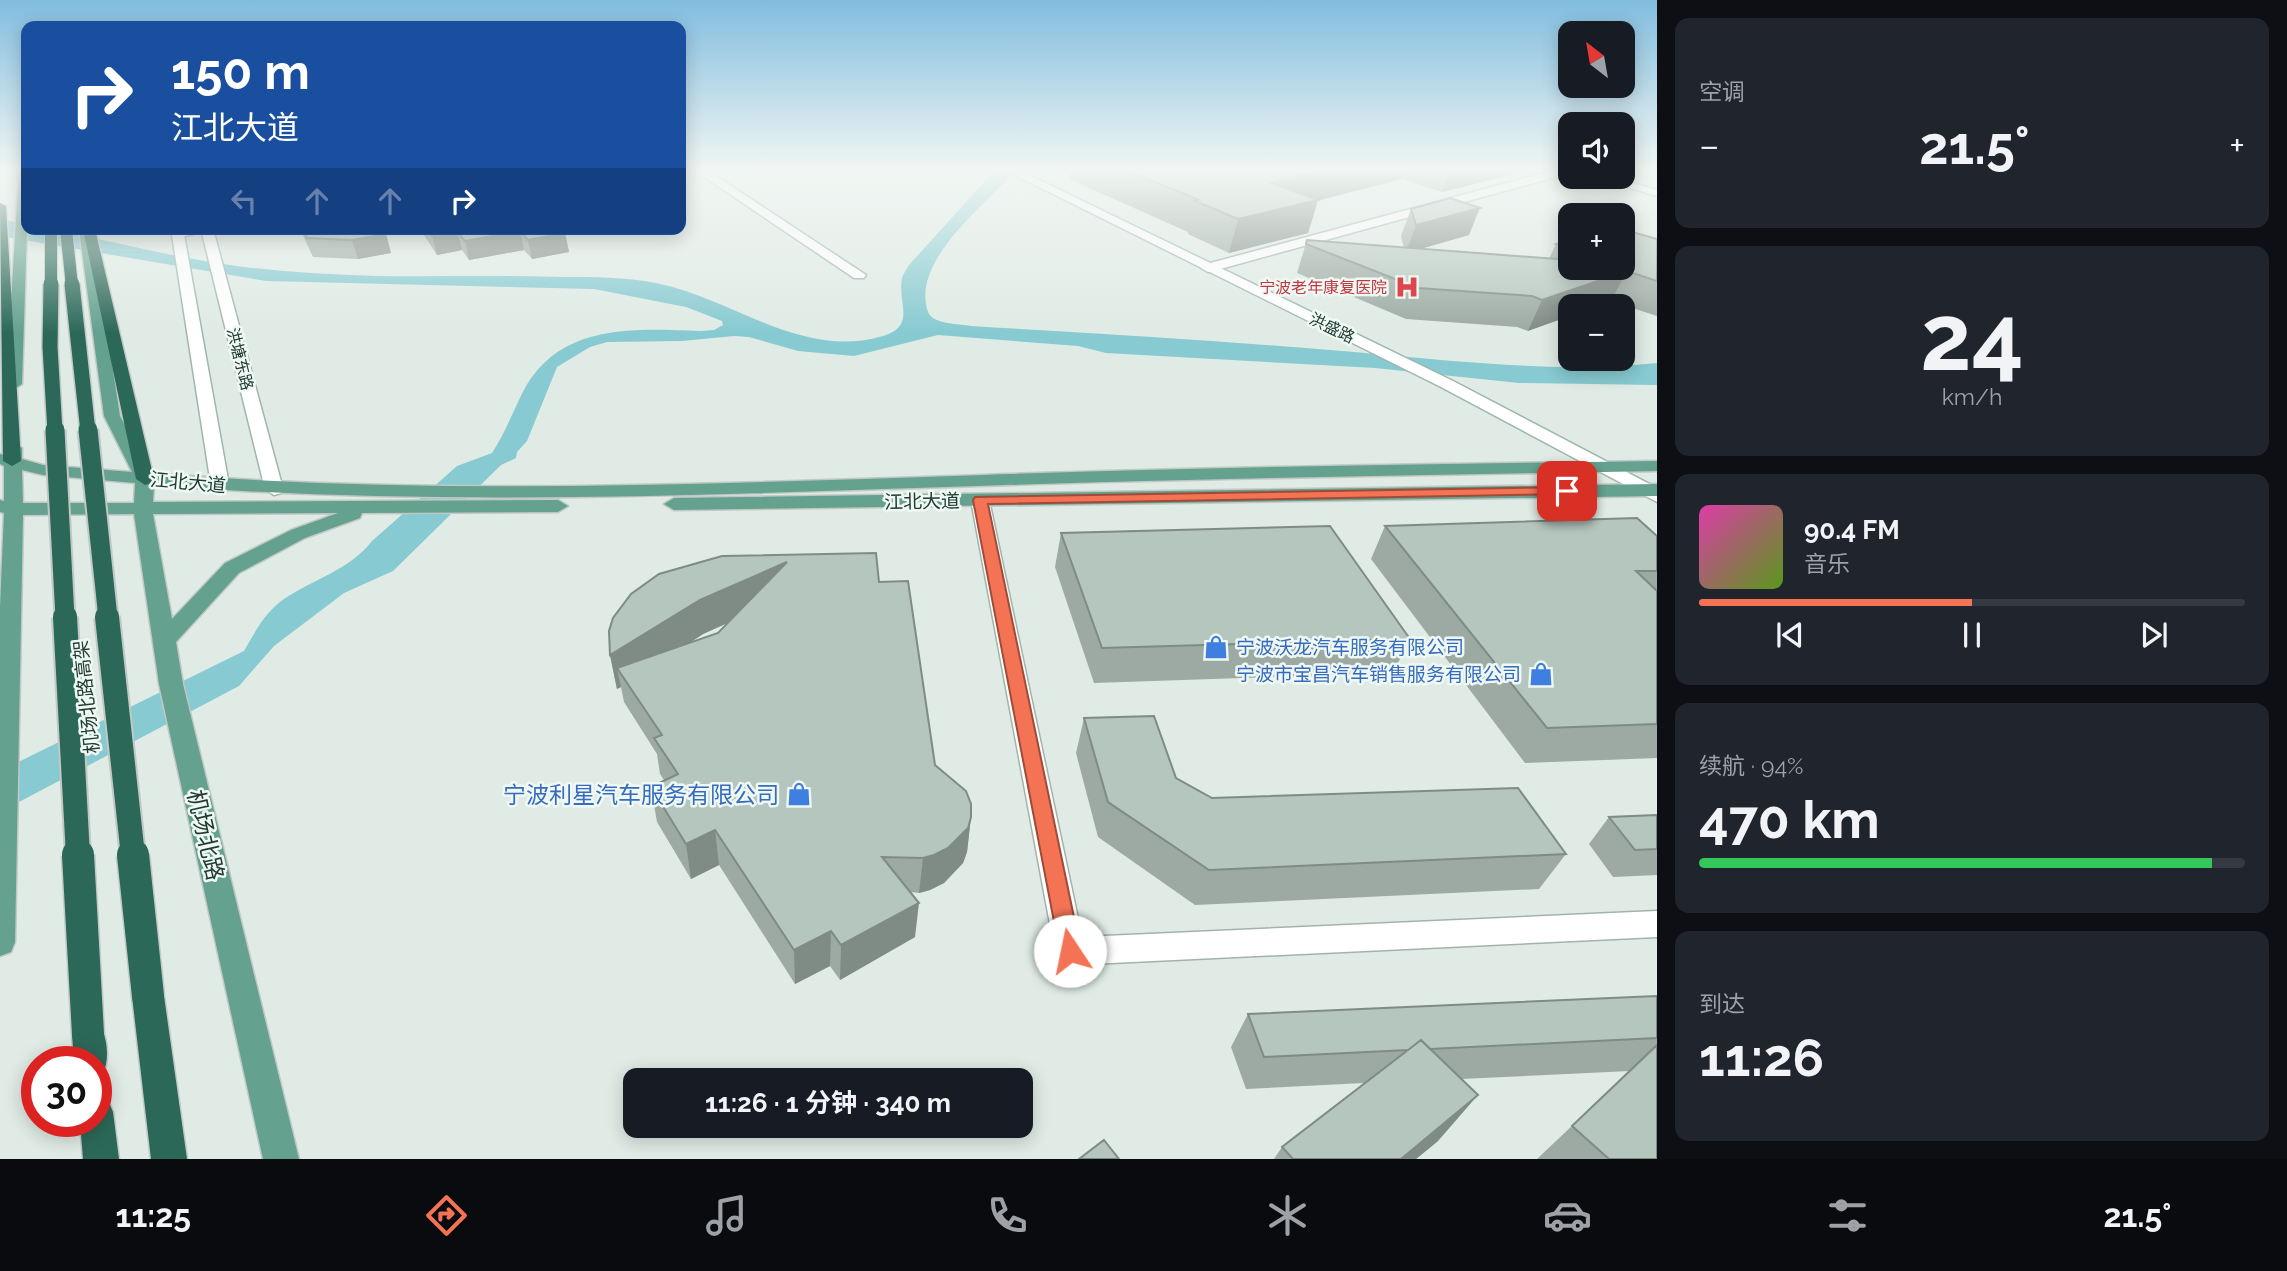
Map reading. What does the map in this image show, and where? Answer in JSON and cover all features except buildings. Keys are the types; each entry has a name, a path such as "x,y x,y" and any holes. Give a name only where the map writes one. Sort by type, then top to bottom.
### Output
{"highway":[{"path":"1,224 6,460"},
{"name":"机场北路高架","path":"51,235 50,347 90,1046"},
{"name":"机场北路高架","path":"81,235 148,996 169,1159"},
{"path":"82,235 111,321 145,478"},
{"path":"99,1137 101,1159"}],"main road":[{"path":"0,942 7,719 6,460 21,224"},
{"path":"82,235 102,337 112,416 145,478"},
{"name":"江北大道","path":"6,460 43,470 274,489 375,502"},
{"name":"江北大道","path":"528,499 596,493 1197,473 1657,466"},
{"name":"机场北路","path":"145,478 143,509 171,684 281,1159"},
{"name":"江北大道","path":"528,499 980,500 1655,492"},
{"path":"164,641 232,568 298,534 375,502 528,499"},
{"name":"江北大道","path":"5,511 375,502"}],"street":[{"path":"781,224 859,275"},
{"name":"洪盛路","path":"1119,224 1447,384 1655,492"},
{"path":"1208,268 1369,224"},
{"name":"洪塘东路","path":"208,235 274,489"},
{"name":"洪塘东路","path":"178,236 220,485"},
{"path":"980,500 1070,951 1657,924"}],"water":[{"path":"0,224 21,224 21,235 79,235 196,260 310,273 359,276 597,277 644,281 684,291 796,334 824,340 853,341 893,332 903,320 902,278 909,265 946,224 963,224 941,253 931,270 926,287 929,313 933,318 946,323 1558,367 1558,371 1635,371 1635,365 1657,363 1657,385 1519,383 1375,368 1106,353 1078,346 938,335 854,356 798,351 749,337 734,336 682,341 607,342 590,347 557,367 527,441 517,452 516,458 501,465 393,571 344,593 274,646 239,686 0,812 0,771 244,651 261,623 277,604 353,559 457,466 492,453 526,386 542,365 560,351 581,340 603,334 651,330 714,330 723,325 722,321 686,307 594,289 266,281 0,236"}],"place":[{"name":"宁波老年康复医院","path":"1407,287"},
{"name":"宁波沃龙汽车服务有限公司","path":"1216,647"},
{"name":"宁波市宝昌汽车销售服务有限公司","path":"1541,674"},
{"name":"宁波利星汽车服务有限公司","path":"799,794"}],"route":[{"path":"1070,951 980,500 1567,491"}]}
